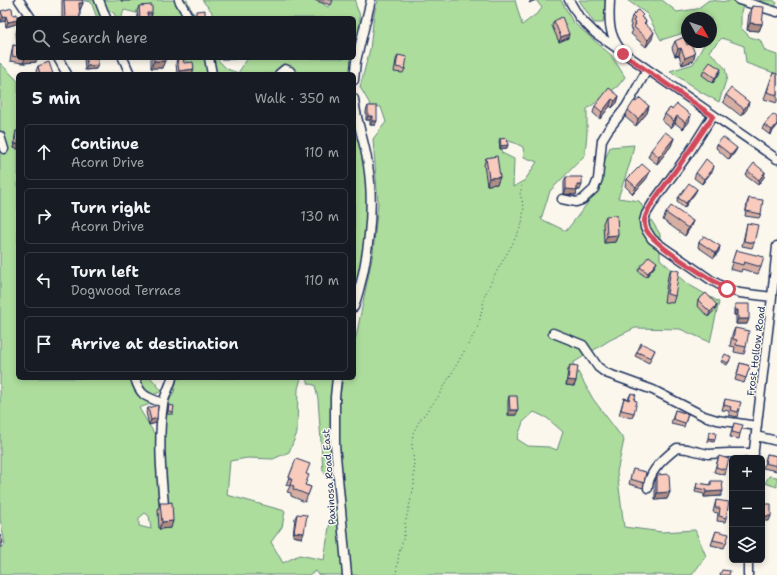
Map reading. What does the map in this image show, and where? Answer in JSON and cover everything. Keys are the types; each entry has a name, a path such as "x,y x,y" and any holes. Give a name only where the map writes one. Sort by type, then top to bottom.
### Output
{"street":[{"path":"19,0 30,16"},
{"path":"99,0 105,16"},
{"path":"179,0 188,16"},
{"path":"355,72 356,61 371,0"},
{"path":"569,0 579,17 595,33 623,54 777,159"},
{"path":"610,0 609,23 614,42 623,54"},
{"path":"739,0 777,12"},
{"path":"59,60 63,70"},
{"path":"124,60 129,72"},
{"path":"209,60 212,72"},
{"path":"280,72 285,69 291,72"},
{"path":"562,199 576,202 582,200 594,189 598,179 602,140 626,107 648,70"},
{"path":"356,110 368,164 370,193 370,216 367,250 360,288 356,301"},
{"path":"713,116 646,214 644,222 645,228 652,239 711,280 727,289 772,297"},
{"path":"0,136 4,149"},
{"name":"Frost Hollow Road","path":"753,455 777,246"},
{"path":"553,333 583,345 598,367 606,373 653,390 704,416 717,420 757,426"},
{"path":"136,380 138,389 145,397 163,403"},
{"path":"164,504 161,461 163,403 171,380"},
{"name":"Paxinosa Road East","path":"337,380 335,397 335,445 347,575"},
{"path":"756,436 777,441"},
{"path":"648,488 648,482 653,472 677,448 708,454 729,453 745,455"},
{"path":"748,563 748,575"}],"path":[{"path":"396,575 399,553 414,486 412,444 413,433 420,420 438,397 477,329 485,295 522,224 524,207 520,194 522,186"}],"green space":[{"path":"80,0 187,0 192,12 197,16 149,16 124,10 122,16 115,16 114,13 106,9 107,16 96,16 91,2"},
{"path":"202,0 317,0 328,7 333,0 356,0 356,5 360,16 360,32 356,51 356,16 212,16 212,12"},
{"path":"378,0 515,0 522,25 542,8 536,0 561,0 573,22 611,55 625,77 618,86 587,109 585,155 550,191 541,219 566,231 587,204 610,147 634,145 630,163 618,198 639,201 660,234 660,259 686,283 719,302 710,342 680,329 635,328 610,340 573,363 593,399 624,440 617,472 624,527 662,532 695,530 706,556 692,575 319,575 316,571 309,575 0,575 0,548 5,545 0,518 0,63 16,79 16,380 153,380 162,391 151,396 153,403 139,408 154,433 164,426 167,405 174,392 177,380 300,380 298,389 297,433 289,452 273,459 247,458 230,461 227,495 285,511 282,527 271,542 283,563 299,555 324,560 329,527 336,504 342,499 338,438 340,393 343,380 356,380 356,337 373,253 378,203 373,139 386,122 381,107 371,106 360,87 370,49 374,14","holes":["499,138 523,147 524,157 537,162 525,180 513,187 514,159 502,153","534,412 547,418 563,432 557,450 549,447 528,446 517,439 523,422","145,513 149,516 151,529 139,526 139,518"]},
{"path":"579,0 606,0 603,23 594,23"},
{"path":"627,0 662,0 677,12 697,9 709,0 728,2 729,0 745,0 741,12 741,28 750,37 760,40 765,51 777,55 777,74 746,63 744,46 722,38 717,43 717,12 681,12 681,34 661,40 647,14"},
{"path":"759,0 773,0 777,3 775,7"},
{"path":"702,48 712,48 709,51 725,68 727,77 719,102 699,91 670,71 693,64"},
{"path":"183,60 219,60 227,69 235,72 190,72 192,64"},
{"path":"247,60 354,60 351,72 239,72"},
{"path":"356,139 361,146 365,160 368,196 366,234 363,263 356,288"},
{"path":"307,380 336,380 330,466 327,476 323,471 318,399 315,385 309,384"},
{"path":"769,476 777,477 777,487 765,483"}],"building":[{"path":"64,0 82,0 83,3 79,3 80,16 65,16"},
{"path":"152,5 152,13 147,13 148,16 140,16 139,6"},
{"path":"752,6 764,7 762,24 750,23"},
{"path":"12,8 13,15 17,14 16,20 8,22 6,16 3,17 1,11"},
{"path":"205,10 205,16 196,16 196,11"},
{"path":"638,10 643,15 641,17 646,21 644,23 654,32 648,40 634,27 636,24 633,21 635,19 632,16"},
{"path":"562,17 569,34 561,37 554,21"},
{"path":"681,38 681,48 678,49 675,41"},
{"path":"13,45 16,46 16,57 12,56"},
{"path":"681,48 693,48 695,54 685,58"},
{"path":"398,55 407,57 405,69 396,67"},
{"path":"86,60 97,60 98,65 87,66"},
{"path":"154,60 165,60 165,61"},
{"path":"177,60 183,60 184,63 193,62 194,69 179,71"},
{"path":"49,62 52,72 40,72 38,66"},
{"path":"710,62 721,69 715,78 704,70"},
{"path":"773,73 777,74 777,95 767,92"},
{"path":"609,88 619,96 615,101 612,99 602,112 595,106"},
{"path":"731,88 749,102 744,109 726,95"},
{"path":"640,98 649,106 638,119 628,110 634,101 636,102"},
{"path":"677,104 691,115 685,122 677,116 674,121 665,114 670,108 672,110"},
{"path":"368,106 377,106 377,121 372,121 372,116 368,116"},
{"path":"773,114 777,117 777,124 772,130 764,125"},
{"path":"665,132 674,138 659,157 651,150"},
{"path":"723,137 737,148 731,155 717,144"},
{"path":"507,138 508,145 501,146 500,139"},
{"path":"497,156 500,177 489,178 486,158"},
{"path":"706,159 714,166 704,179 696,173"},
{"path":"754,163 765,172 759,180 748,171"},
{"path":"642,164 650,171 636,187 627,179"},
{"path":"566,177 582,177 582,185 577,185 577,190 566,189"},
{"path":"689,183 697,189 686,203 678,198"},
{"path":"749,198 763,200 761,214 746,211"},
{"path":"671,206 693,221 688,228 666,213"},
{"path":"617,215 618,235 607,236 606,216"},
{"path":"747,223 758,225 754,243 744,241"},
{"path":"704,236 720,246 716,253 699,242"},
{"path":"736,250 764,257 761,267 744,262 743,265 732,262"},
{"path":"649,256 657,262 648,273 640,267"},
{"path":"671,269 679,271 675,296 667,294"},
{"path":"706,293 717,305 710,312 698,300"},
{"path":"735,304 749,304 749,319 738,319 738,310 735,310"},
{"path":"735,328 749,331 746,347 736,345 737,340 733,339"},
{"path":"641,343 655,350 651,358 637,352"},
{"path":"725,354 731,357 728,363 722,360"},
{"path":"740,363 750,366 746,378 737,375"},
{"path":"570,365 578,366 576,381 568,380"},
{"path":"631,393 636,395 634,400 637,401 634,413 621,410 624,398 629,400"},
{"path":"509,396 517,396 518,410 510,410"},
{"path":"725,399 741,402 738,412 730,410 731,407 724,405"},
{"path":"158,405 157,418 151,420 148,408"},
{"path":"169,405 174,406 173,412 168,411"},
{"path":"675,410 688,414 685,423 673,419"},
{"path":"734,423 743,425 740,434 732,432"},
{"path":"709,432 716,433 715,439 708,438"},
{"path":"767,454 777,456 777,466 765,463"},
{"path":"719,456 729,459 726,470 716,467"},
{"path":"296,459 310,464 306,474 309,475 305,485 311,487 308,495 293,489 294,486 290,485 292,479 289,477"},
{"path":"633,469 646,472 644,483 630,479"},
{"path":"669,474 670,492 657,493 657,475"},
{"path":"711,481 722,481 723,491 706,492 706,490 696,488 697,483 711,485"},
{"path":"716,500 729,502 726,518 719,516 720,508 715,508"},
{"path":"172,502 173,521 162,522 160,503"},
{"path":"765,504 771,504 771,516 765,516"},
{"path":"297,514 307,515 304,533 294,532"},
{"path":"716,531 729,534 726,543 713,540"},
{"path":"0,535 3,542 0,543"},
{"path":"722,570 730,571 729,575 720,575"}],"route":[{"path":"623,54 713,116 689,153 654,201 646,214 644,222 645,228 652,239 711,280 727,289"}]}
